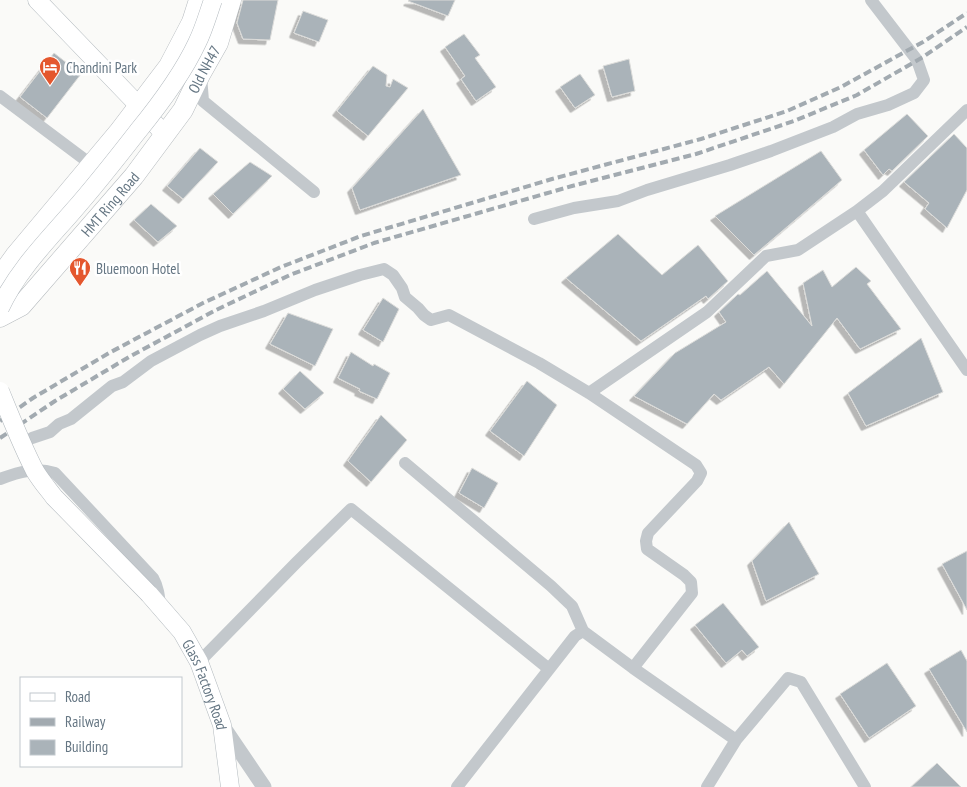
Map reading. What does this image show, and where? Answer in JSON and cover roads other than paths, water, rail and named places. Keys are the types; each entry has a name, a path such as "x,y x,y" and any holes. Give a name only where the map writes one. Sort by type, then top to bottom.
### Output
{"main road":[{"path":"37,0 165,135"},
{"path":"0,277 15,256 92,165 169,66 192,22 198,0"},
{"path":"0,308 25,268 107,171 164,97 198,42 213,0"},
{"name":"Old NH47","path":"165,135 183,110 218,43 232,0"},
{"name":"HMT Ring Road","path":"0,317 21,306 134,176 165,135"},
{"name":"Glass Factory Road","path":"0,391 25,451 43,483 54,497 154,600 182,632 199,662 222,725 230,787"}],"street":[{"path":"534,219 574,208 618,201 730,165 833,127 857,114 888,105 914,93 924,80 917,60 872,0"},
{"path":"201,73 203,101 314,192"},
{"path":"0,96 92,165"},
{"path":"589,393 707,312 766,256 798,250 857,211 883,191 967,110"},
{"path":"857,211 967,370"},
{"path":"32,438 50,432 59,424 71,419 112,386 123,382 151,361 200,335 315,290 384,269 393,275 402,288 405,297 424,316 431,320 449,315 539,363 589,393 696,465 701,473 698,481 648,533 646,541 647,549 691,582 692,593 633,668"},
{"path":"404,463 551,586 572,606 583,631 736,740"},
{"path":"0,479 24,471 44,470 55,473 153,578 159,596 154,600"},
{"path":"199,662 351,510 549,669"},
{"path":"457,787 575,636 583,631"},
{"path":"707,787 736,740 788,678 801,682 865,787"},
{"path":"222,725 264,787"}],"railway":[{"path":"0,421 33,398 109,353 203,303 281,267 361,236 552,179 701,139 787,111 841,87 923,42 967,13"},
{"path":"0,438 55,401 129,357 216,310 290,275 374,243 572,186 696,154 794,121 857,95 923,57 967,27"}],"place":[{"name":"Chandini Park","path":"50,86"},
{"name":"Bluemoon Hotel","path":"80,287"}]}
